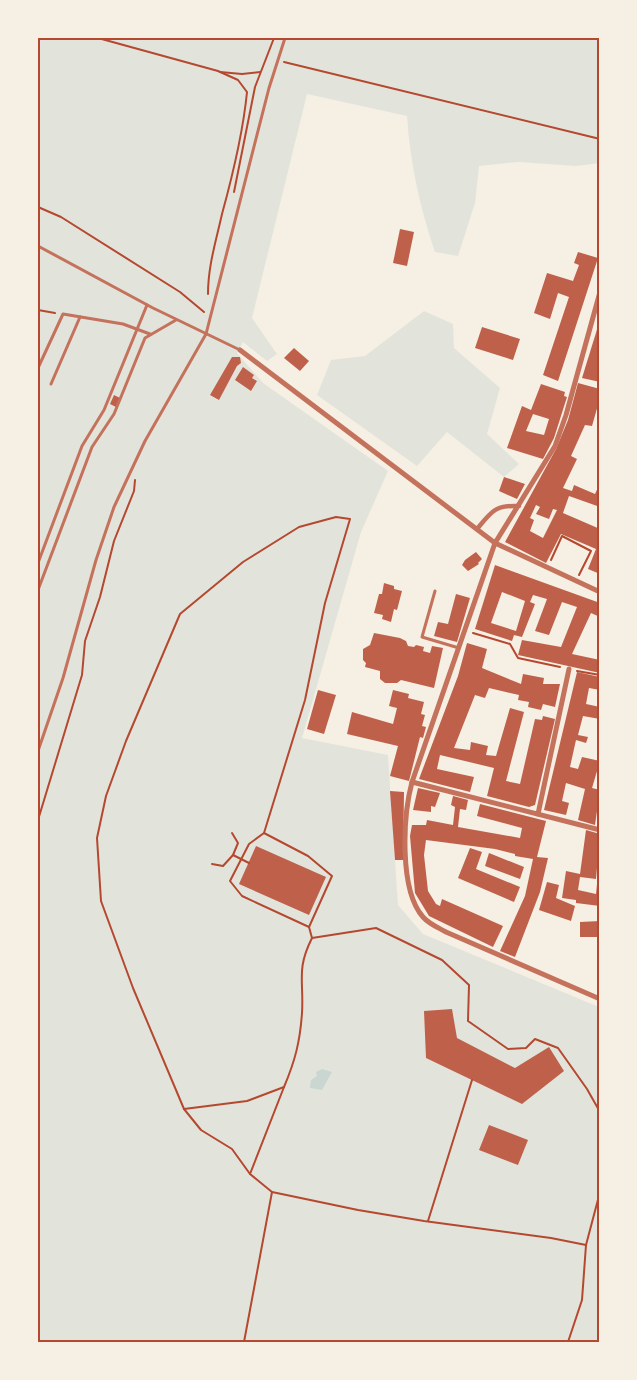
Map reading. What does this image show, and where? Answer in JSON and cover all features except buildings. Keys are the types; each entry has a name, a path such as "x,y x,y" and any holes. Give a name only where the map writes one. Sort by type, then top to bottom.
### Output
{"street":[{"path":"600,292 566,415 555,446 495,543 412,782 407,800 406,879 410,897 424,918 446,932 600,999"},
{"path":"240,350 495,543 600,592"},
{"path":"477,529 492,511 502,506 519,506"},
{"path":"538,814 569,669"},
{"path":"412,782 600,830"}],"lane":[{"path":"38,751 63,678 96,560 114,507 145,441 206,334 277,60 285,38"},
{"path":"38,246 176,320 240,350"},
{"path":"38,563 82,446 104,410 148,305"},
{"path":"38,368 63,314 123,324 150,334"},
{"path":"50,384 80,317"},
{"path":"38,590 92,447 114,414 145,338 176,320"},
{"path":"435,591 422,637 459,648"}],"path":[{"path":"76,38 89,38"},
{"path":"98,38 218,71 242,74 260,72"},
{"path":"277,60 600,139"},
{"path":"208,296 208,277 245,116 247,92 238,80 218,71"},
{"path":"38,207 61,217 180,292 208,315"},
{"path":"38,310 63,314"},
{"path":"38,820 82,675 85,641 100,597 114,541 134,491 136,476"},
{"path":"309,927 242,896 230,881 249,844 264,833 305,700 326,603 350,520 336,518 299,527 243,562 180,614 126,741 106,796 97,838 101,901 133,988 184,1109 201,1130 232,1149 250,1174 272,1192 358,1210 551,1238 586,1245"},
{"path":"547,568 562,536 591,551"},
{"path":"576,581 593,548"},
{"path":"465,631 510,644 518,658 600,675"},
{"path":"212,864 223,866 233,855 238,843 232,833"},
{"path":"250,1174 297,1057 302,1011 301,966 312,938 309,927 332,876 308,856 264,833"},
{"path":"233,855 249,863"},
{"path":"312,938 376,928 442,960 469,985 468,1021 508,1049 526,1048 535,1039 558,1048 600,1112"},
{"path":"428,1221 472,1080"},
{"path":"184,1109 247,1101 284,1088"},
{"path":"244,1342 272,1192"},
{"path":"568,1342 582,1300 586,1245 600,1192"}],"shaded area":[{"path":"38,38 599,38 599,163 577,166 518,162 479,166 475,203 458,256 435,252 416,185 407,116 307,94 252,318 277,354 267,361 243,342 237,353 263,383 388,471 361,532 302,738 388,755 398,905 423,934 599,1007 599,1342 38,1342"},
{"path":"424,311 453,324 454,348 500,388 487,434 519,464 504,477 447,432 417,466 317,395 331,360 365,356"},
{"path":"322,1069 332,1072 322,1090 310,1088 311,1080 317,1076 316,1072"}]}
